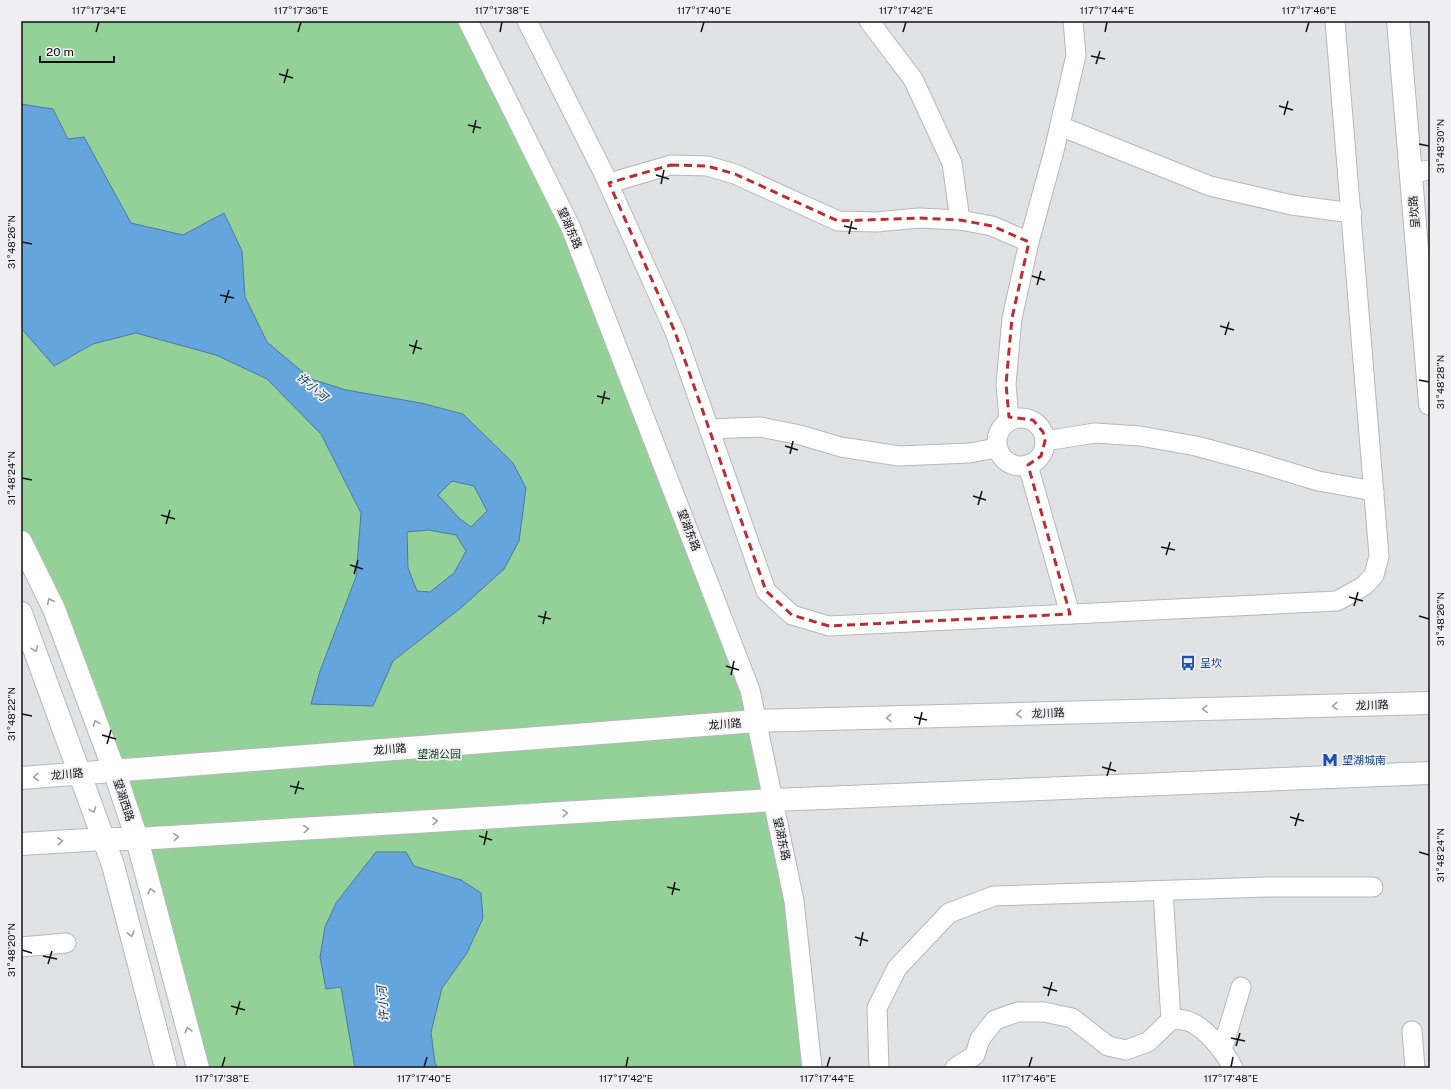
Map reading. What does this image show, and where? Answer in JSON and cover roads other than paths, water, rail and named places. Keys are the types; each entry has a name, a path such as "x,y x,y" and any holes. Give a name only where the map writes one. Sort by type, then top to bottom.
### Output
{"main road":[{"name":"呈坎路","path":"1398,21 1420,171 1430,404"},
{"name":"望湖西路","path":"21,542 54,609 114,770 137,839 198,1068"},
{"path":"21,613 113,865 166,1068"},
{"name":"龙川路","path":"21,778 756,722 1430,703"},
{"path":"21,844 104,839 137,839 774,800 1430,773"}],"street":[{"name":"望湖东路","path":"468,21 571,228 747,683 774,800 794,901 812,1068"},
{"path":"527,21 609,183 675,332 766,591 792,615 829,626 1337,601 1364,586 1374,575 1379,556 1352,213 1335,21"},
{"path":"869,21 913,79 952,163 960,220"},
{"path":"1009,420 1006,384 1012,318 1029,242 1054,151 1076,55 1073,21"},
{"path":"1060,126 1210,186 1292,206 1352,213"},
{"path":"609,183 671,165 707,166 736,174 838,221 876,222 919,218 960,220 992,226 1029,242"},
{"path":"1025,418 1033,420 1041,429 1045,441 1041,456 1035,462 1020,466 1012,465 1005,461 997,448 996,440 1002,425 1009,420 1025,418"},
{"path":"709,429 760,428 800,435 841,447 899,456 969,453 997,448"},
{"path":"1045,441 1095,433 1140,436 1196,446 1318,481 1374,491"},
{"path":"1028,465 1070,614"},
{"path":"879,1068 877,1008 897,968 949,913 994,896 1266,887 1373,887"},
{"path":"1162,891 1171,1020"},
{"path":"21,947 66,943"},
{"path":"1222,1050 1241,987"},
{"path":"955,1068 975,1055 980,1038 995,1020 1018,1012 1044,1012 1072,1018 1108,1046 1126,1050 1148,1042 1171,1020 1184,1020 1195,1024 1212,1038 1228,1058 1233,1068"},
{"path":"1412,1031 1415,1068"}],"water":[{"name":"许小河","path":"21,104 53,109 68,139 84,137 131,223 183,235 224,213 242,251 245,297 267,342 311,379 346,390 421,403 463,414 513,463 526,488 519,541 504,569 462,607 393,661 373,706 311,704 320,671 356,577 361,513 321,434 267,379 216,355 136,333 93,344 54,366 21,328","holes":["452,481 474,486 487,511 471,527 460,519 438,495","429,530 456,535 466,551 454,573 430,592 417,591 408,568 407,532"]},
{"name":"许小河","path":"376,852 406,852 414,866 461,880 481,893 483,918 467,953 442,988 431,1032 435,1063 438,1068 355,1068 341,987 326,989 320,957 325,927 336,903"}],"place":[{"name":"呈坎","path":"1188,663"},
{"name":"望湖城南","path":"1330,760"}],"park label":[{"name":"望湖公园","path":"439,754"}]}
